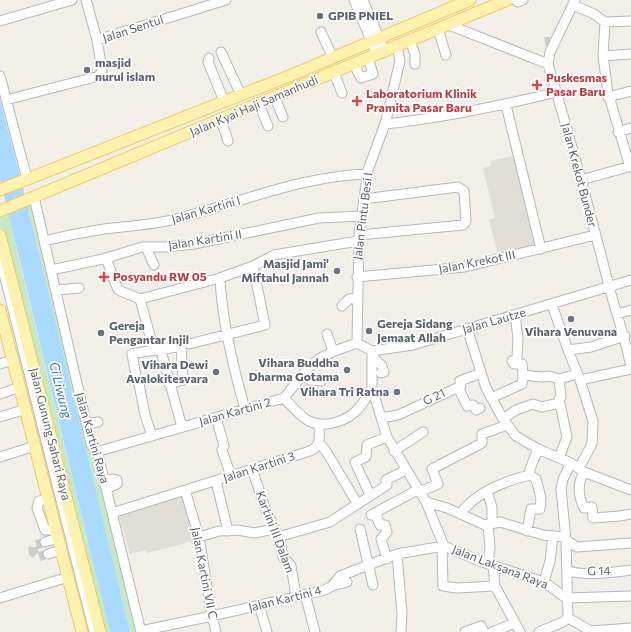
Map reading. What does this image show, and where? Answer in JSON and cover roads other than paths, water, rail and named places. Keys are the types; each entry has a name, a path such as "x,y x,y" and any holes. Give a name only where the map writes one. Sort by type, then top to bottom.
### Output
{"main road":[{"name":"Jalan Kyai Haji Samanhudi","path":"1,190 273,83 470,0"},
{"name":"Jalan Kyai Haji Samanhudi","path":"3,210 507,0"},
{"path":"273,83 276,83 281,89 277,97"},
{"path":"129,158 124,158 122,150 138,142 140,136"},
{"path":"91,155 96,157 110,153 114,154 115,161 112,165"},
{"name":"Jalan Gunung Sahari Raya","path":"0,235 22,358 100,632"},
{"name":"Jalan Gunung Sahari Raya","path":"0,310 2,327 22,358 20,387 61,550 67,587 82,632"}],"street":[{"path":"0,21 72,0"},
{"path":"86,0 97,40"},
{"name":"Jalan Sentul","path":"6,100 99,76 102,70 97,40 226,0"},
{"path":"354,0 375,40"},
{"path":"354,64 361,78 373,74 377,55 375,40 363,0"},
{"path":"515,0 518,2 523,0"},
{"path":"446,55 443,27 548,64 554,40 574,3 605,22 631,21"},
{"path":"581,180 630,167 608,97 603,56 605,22"},
{"path":"322,32 333,58"},
{"path":"410,41 415,54 415,64"},
{"name":"Jalan Pintu Besi I","path":"357,344 358,238 367,174 385,124 400,61 397,46"},
{"path":"222,52 241,95"},
{"path":"603,56 631,54"},
{"path":"209,58 208,62 224,101"},
{"name":"Jalan Krekot Bunder","path":"548,64 557,92 609,287 617,314 627,338 631,365"},
{"path":"334,73 342,93"},
{"path":"0,76 25,180"},
{"path":"608,97 631,91"},
{"path":"385,124 424,120 506,105 557,92"},
{"path":"277,97 283,117"},
{"path":"259,104 268,126"},
{"path":"506,105 541,249"},
{"path":"221,120 228,141"},
{"path":"618,132 631,128"},
{"name":"Jalan Kartini I","path":"44,241 105,229 147,225 175,219 265,192 334,177 367,174"},
{"path":"106,258 118,290 140,299 220,278 253,266 274,255 348,242 358,238 464,225 466,221 464,191 458,187 364,199"},
{"name":"Jalan Kartini Raya","path":"31,198 44,241 56,290 91,444 96,452 105,485 141,631"},
{"name":"Jalan Kartini II","path":"51,270 148,247 166,247 202,242 319,218 361,216"},
{"name":"Jalan Krekot III","path":"357,277 456,268 595,235"},
{"path":"148,247 154,265"},
{"path":"0,258 22,358 89,632"},
{"path":"189,344 265,326 253,266"},
{"path":"220,278 221,297 234,373 245,409"},
{"path":"0,280 94,632"},
{"name":"Jalan Lautze","path":"357,344 372,354 412,345 467,328 552,305 631,280"},
{"path":"56,290 79,288"},
{"path":"342,306 349,299 357,298"},
{"path":"140,299 153,348 158,351 182,427"},
{"path":"552,305 579,377 593,421 592,444 578,468 561,486 567,570 566,598 568,618"},
{"path":"617,314 631,310"},
{"path":"491,398 522,384 522,364 513,364 513,360 517,358 518,339 515,315"},
{"path":"467,328 481,373 491,398 505,422 516,436 538,449 578,468 631,490"},
{"path":"327,334 333,351"},
{"path":"568,350 627,338"},
{"name":"Jalan Kartini 2","path":"96,452 284,398 303,375 320,358 333,351 357,344"},
{"path":"152,436 131,356 181,346 183,380 169,384"},
{"path":"372,354 382,366 384,372 382,373"},
{"path":"284,398 300,415 319,425 332,423 347,417 358,408 372,388 372,354"},
{"path":"0,364 22,358"},
{"path":"523,375 542,377 549,376 559,379 579,377 631,365"},
{"name":"G 21","path":"381,418 398,415 458,387 461,385 460,381 481,373"},
{"path":"303,375 310,380 321,380"},
{"path":"559,379 560,403 567,437 559,458"},
{"path":"0,394 20,387"},
{"path":"458,387 467,406 473,405 476,410 480,408"},
{"name":"Jalan Laksana Raya","path":"372,388 387,437 394,451 426,502 443,546 490,565 544,582 566,598"},
{"path":"387,559 381,539 387,532 385,525 380,525 373,514 418,491 438,484 432,469 482,444 482,434 505,422 516,410 532,404 541,407 560,403"},
{"path":"0,417 26,409"},
{"path":"216,417 231,476"},
{"path":"86,424 98,422"},
{"path":"319,425 319,443 326,451 357,503"},
{"path":"394,451 423,432"},
{"path":"370,495 355,462 366,457 367,445 387,437"},
{"name":"Jalan Kartini 3","path":"112,513 310,451 317,447 319,443"},
{"path":"0,457 35,446"},
{"path":"530,475 530,469 538,449"},
{"path":"578,468 580,500 584,508 592,508 593,518 631,514"},
{"name":"Kartini III Dalam","path":"252,469 276,533 283,557 291,566 315,632"},
{"path":"199,537 213,532 241,530 255,533 276,533 330,522 357,503 387,485 386,480 406,470"},
{"path":"460,514 465,507 487,492 512,480 530,475 536,479 541,503 540,509 531,509 527,531"},
{"path":"216,481 228,531"},
{"name":"Jalan Kartini VII C","path":"185,490 199,537 216,632"},
{"path":"487,492 492,509 490,524 490,565 495,586 520,632"},
{"path":"426,502 460,514 481,524 503,522 527,531 565,538 577,547 631,543"},
{"path":"360,528 370,565 373,586"},
{"path":"44,542 57,534"},
{"path":"544,582 550,561 553,536"},
{"path":"443,546 443,586 458,588 495,586"},
{"name":"Jalan Kartini 4","path":"141,631 301,595 332,586 340,576 397,554 443,546"},
{"path":"48,554 61,550"},
{"path":"397,554 402,614 401,632"},
{"name":"G 14","path":"567,570 574,572 598,572 631,570"},
{"path":"332,586 347,582"},
{"path":"0,598 67,587"},
{"path":"566,598 631,596"},
{"path":"259,605 267,632"},
{"path":"568,618 590,631 631,628"},
{"path":"539,632 563,622 568,618"},
{"path":"492,632 515,623"},
{"path":"465,632 481,626 484,632"}],"water":[{"name":"Ci Liwung","path":"0,100 23,188 130,632 110,632 0,179"}],"tunnel":[{"path":"545,42 550,41"},
{"path":"45,542 33,546 33,552 38,557 48,554"}],"place":[{"name":"GPIB PNIEL","path":"320,16"},
{"name":"masjid nurul islam","path":"87,70"},
{"name":"Puskesmas Pasar Baru","path":"537,85"},
{"name":"Laboratorium Klinik Pramita Pasar Baru","path":"357,101"},
{"name":"Masjid Jami' Miftahul Jannah","path":"337,271"},
{"name":"Posyandu RW 05","path":"104,277"},
{"name":"Vihara Venuvana","path":"571,319"},
{"name":"Gereja Sidang Jemaat Allah","path":"369,331"},
{"name":"Gereja Pengantar Injil","path":"101,333"},
{"name":"Vihara Buddha Dharma Gotama","path":"347,370"},
{"name":"Vihara Dewi Avalokitesvara","path":"216,372"},
{"name":"Vihara Tri Ratna","path":"397,392"}]}
